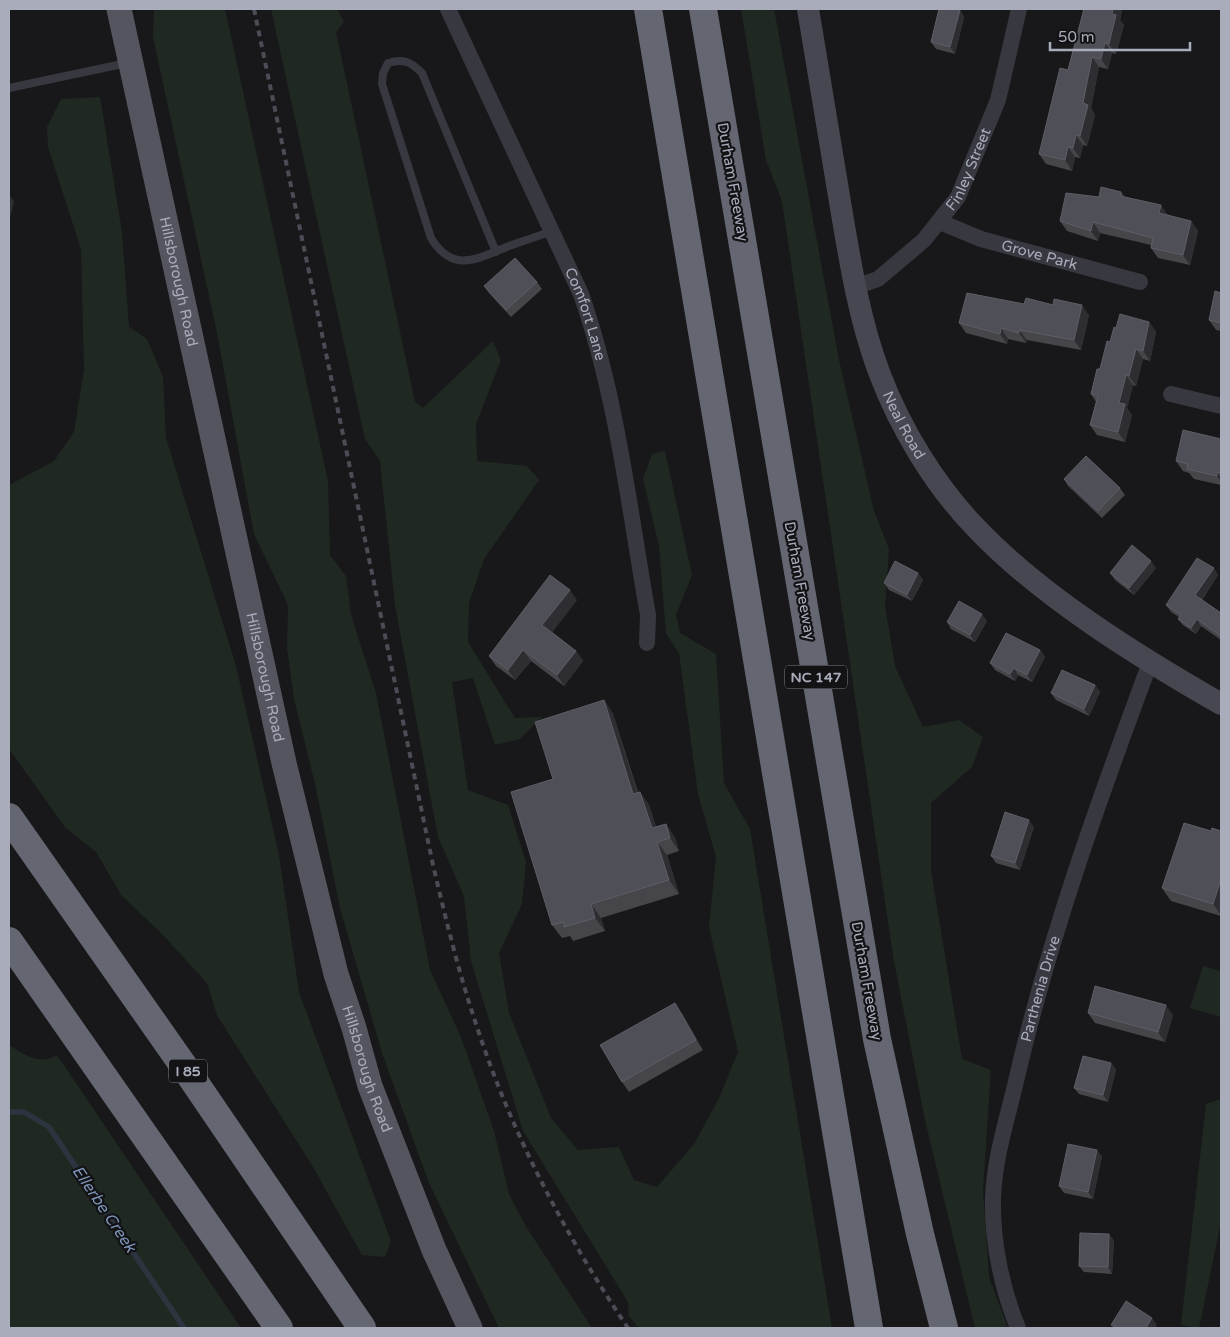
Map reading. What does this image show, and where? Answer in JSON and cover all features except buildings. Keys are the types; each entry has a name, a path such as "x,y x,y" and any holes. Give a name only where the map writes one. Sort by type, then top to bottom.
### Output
{"highway":[{"path":"648,9 869,1328"},
{"name":"Durham Freeway","path":"704,9 878,1039 920,1234 944,1328"},
{"name":"I 85","path":"9,818 185,1068 362,1328"},
{"path":"9,941 279,1328"}],"main road":[{"name":"Hillsborough Road","path":"119,9 284,762 336,974 354,1028 370,1086 434,1250 470,1328"}],"street":[{"name":"Comfort Lane","path":"448,9 553,231 581,294 597,340 612,408 648,615 647,643"},
{"name":"Neal Road","path":"808,9 855,287 876,363 893,403 936,477 959,508 989,541 1035,581 1121,642 1221,704"},
{"name":"Finley Street","path":"855,287 878,279 924,240 940,222 962,190 998,100 1019,9"},
{"name":"Grove Park","path":"940,222 980,239 1140,282"},
{"path":"1171,394 1221,406"},
{"name":"Parthenia Drive","path":"1018,1328 996,1250 993,1208 995,1174 1023,1052 1052,948 1118,749 1151,660"}],"lane":[{"path":"496,252 422,73 412,63 401,59 388,62 383,73 382,84 431,238 440,252 455,259 472,261 553,231"},
{"path":"9,88 131,62"}],"shaded area":[{"path":"154,9 225,9 328,481 330,555 346,576 351,615 376,693 430,970 461,1037 494,1131 509,1194 525,1225 592,1328 499,1328 429,1183 382,1053 340,908 315,784 294,699 287,648 288,605 254,534 217,333 153,37"},
{"path":"271,9 337,9 344,22 336,32 415,402 423,408 493,341 501,360 476,424 477,461 527,466 539,480 484,559 469,603 468,642 515,718 542,717 520,739 495,745 473,678 452,682 468,790 508,805 526,862 522,904 499,953 509,1013 551,1118 578,1150 619,1147 634,1180 657,1187 694,1144 719,1098 738,1052 709,927 716,857 698,794 679,653 666,634 659,546 643,479 652,454 665,451 692,575 676,615 680,633 716,654 724,783 750,829 832,1328 639,1328 629,1316 628,1302 523,1131 471,961 464,896 438,837 395,605 380,461 365,439"},
{"path":"741,9 774,9 839,360 874,511 889,549 885,606 895,666 923,727 959,720 983,737 972,767 931,803 931,870 962,1059 991,1070 983,1189 989,1277 1008,1328 975,1328 925,1120 893,956 782,201 766,160"},
{"path":"100,97 122,232 129,327 147,339 163,377 166,438 236,666 279,855 299,992 391,1241 385,1257 362,1255 313,1167 217,1015 207,983 162,934 122,896 96,852 65,827 9,749 9,485 54,461 74,432 84,370 81,249 48,147 47,127 61,99"},
{"path":"1203,966 1221,971 1221,1017 1190,1008"},
{"path":"9,1045 32,1058 44,1059 57,1055 241,1328 9,1328"},
{"path":"1221,1099 1221,1222 1199,1328 1181,1325 1206,1104"}],"waterway":[{"name":"Ellerbe Creek","path":"9,1112 24,1112 49,1127 184,1328"}],"railway":[{"path":"254,9 433,865 470,1007 491,1067 542,1183 583,1257 628,1328"}]}
